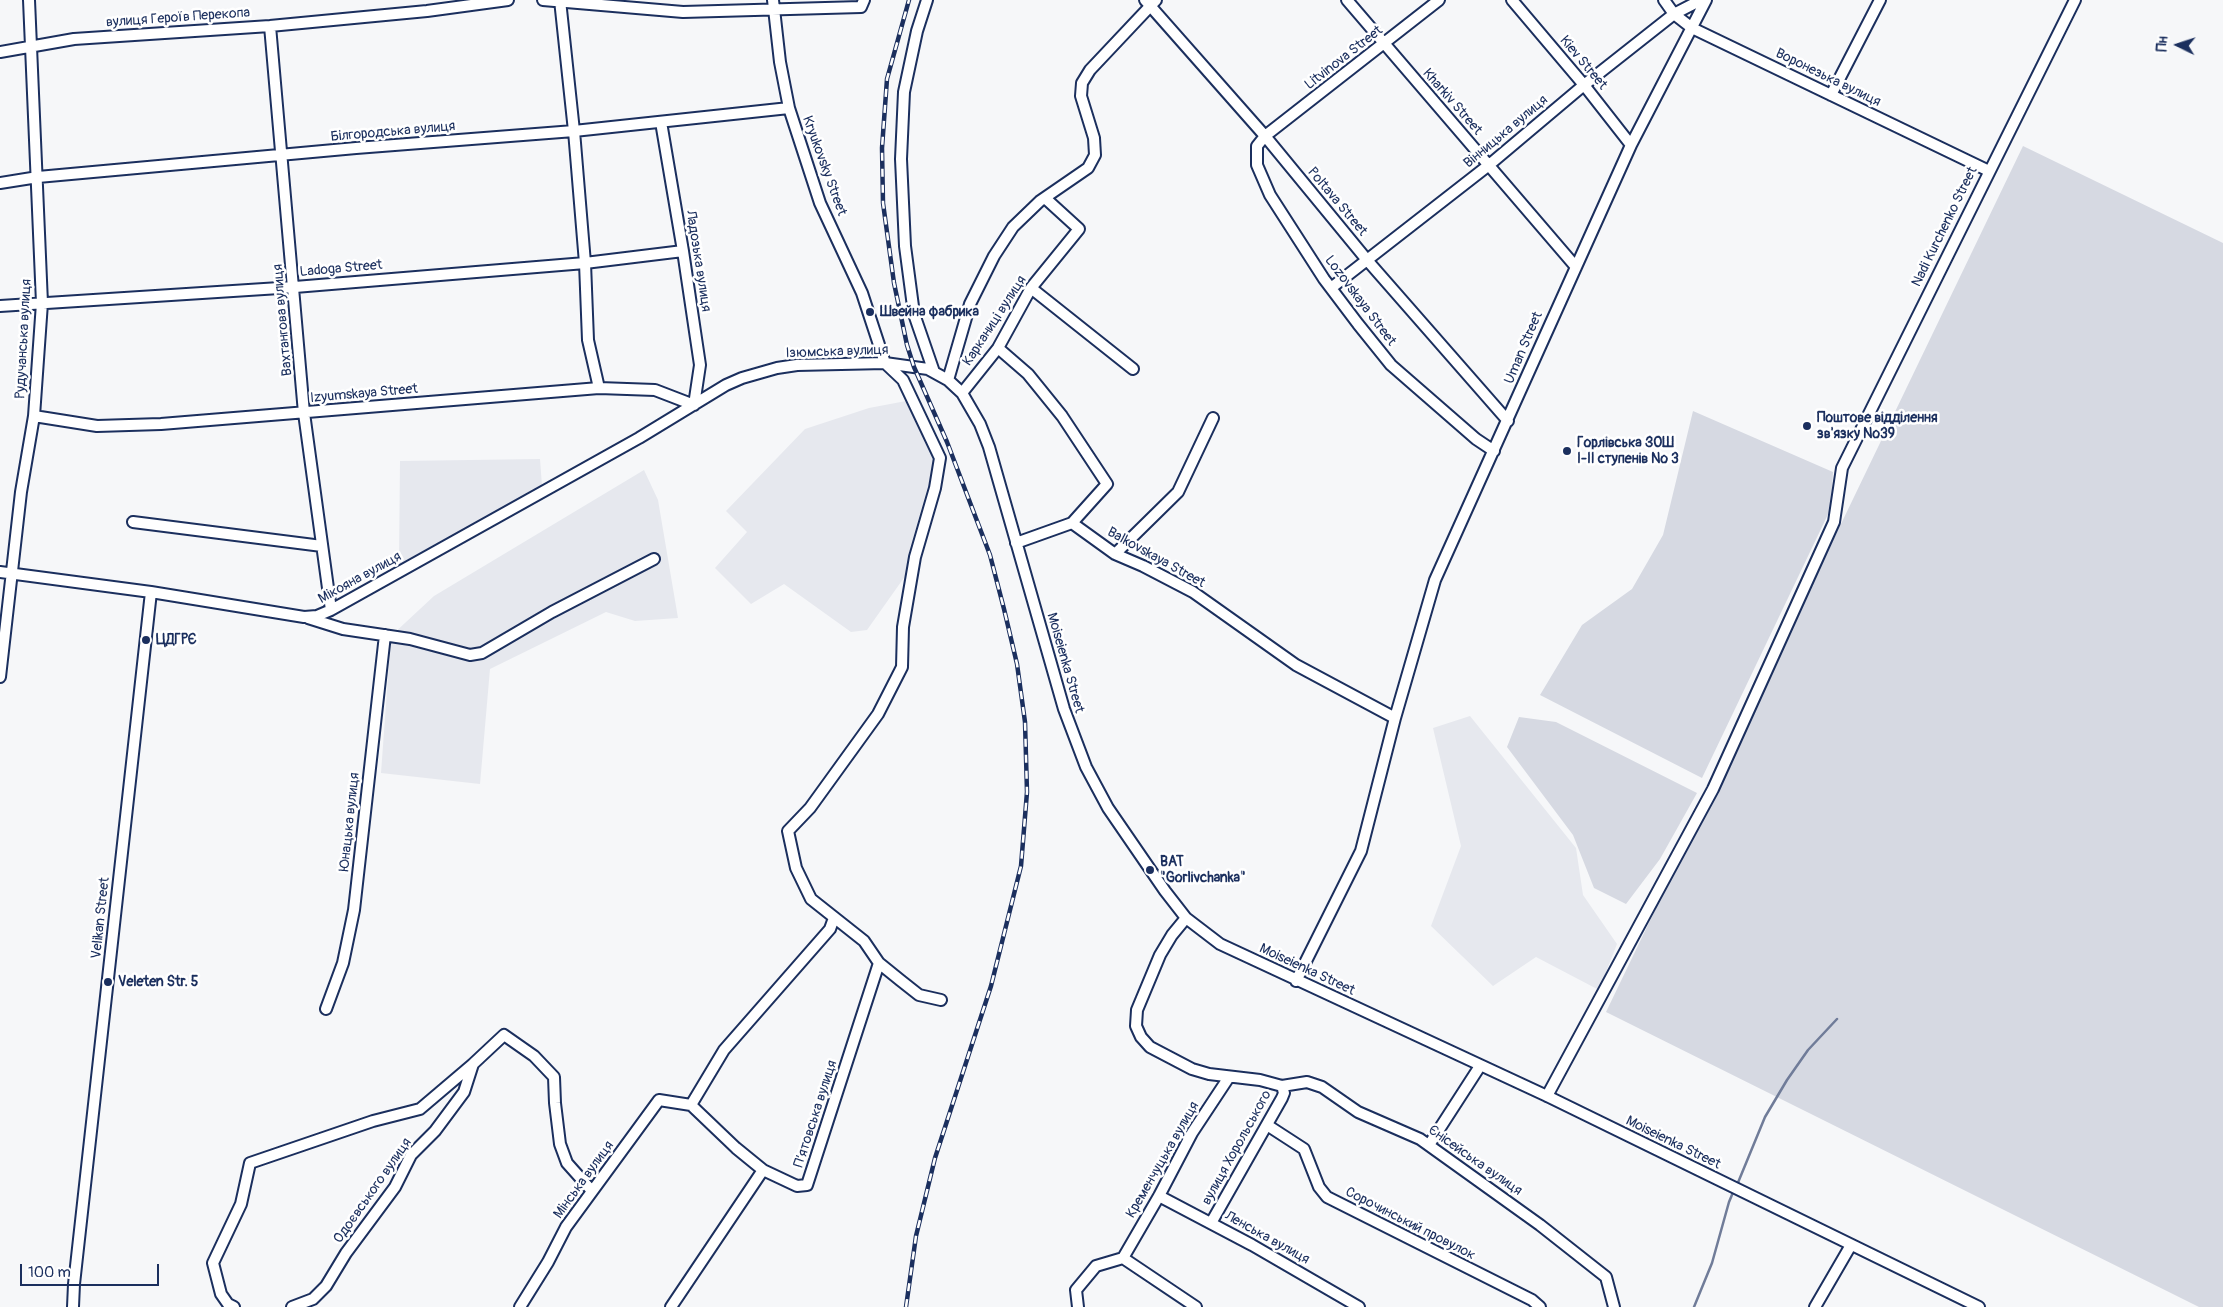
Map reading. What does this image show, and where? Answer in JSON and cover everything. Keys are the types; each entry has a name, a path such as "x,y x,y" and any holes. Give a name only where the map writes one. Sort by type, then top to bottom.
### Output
{"street":[{"name":"Рудучанська вулиця","path":"0,677 21,492 34,416 42,303 29,0"},
{"name":"вулиця Героїв Перекопа","path":"0,52 74,39 270,26 427,11 508,0"},
{"path":"543,0 684,12 774,11 861,7 864,0"},
{"name":"Kryukovsky Street","path":"773,0 780,62 789,108 820,203 862,293 885,363"},
{"path":"927,0 917,31 904,92 901,159 906,246 914,314 931,371"},
{"name":"Kharkiv Street","path":"1347,0 1576,267"},
{"name":"Litvinova Street","path":"1265,136 1439,0"},
{"name":"Kiev Street","path":"1512,0 1584,85 1631,145"},
{"name":"Воронезька вулиця","path":"1664,0 1674,14 1692,28 1989,171"},
{"name":"Вінницька вулиця","path":"1331,288 1489,165 1584,85 1674,14 1701,0"},
{"name":"Uman Street","path":"1296,981 1360,851 1395,718 1435,580 1631,145 1706,0"},
{"path":"1831,95 1880,0"},
{"name":"Nadi Kurchenko Street","path":"1547,1096 1713,789 1834,522 1842,468 2075,0"},
{"path":"561,1 585,263 588,340 599,388"},
{"path":"948,380 970,304 994,256 1013,227 1044,198 1088,168 1095,155 1094,138 1081,96 1082,83 1090,70 1150,2"},
{"name":"Poltava Street","path":"1150,2 1265,136 1367,260 1508,421"},
{"name":"Вахтангова вулиця","path":"270,26 295,287 304,413 331,610"},
{"name":"Білгородська вулиця","path":"0,183 38,177 356,148 574,131 789,108"},
{"name":"Ладозька вулиця","path":"661,122 700,365 694,405"},
{"name":"Lozovskaya Street","path":"1265,136 1257,146 1257,165 1270,195 1331,288 1392,365 1476,439 1494,451"},
{"name":"Карканиці вулиця","path":"962,393 998,348 1031,288 1078,229 1044,198"},
{"name":"Ladoga Street","path":"0,306 295,287 585,263 683,251"},
{"path":"1031,288 1133,369"},
{"path":"998,348 1028,374 1062,416 1107,484 1072,523 1016,543"},
{"path":"885,363 903,380 940,458 935,488 915,556 903,627 902,667 878,714 810,808 788,831 796,868 811,899 864,941 879,963 919,995 940,1000"},
{"name":"Ізюмська вулиця","path":"694,405 734,382 777,368 797,365 885,363 931,371"},
{"name":"Moiseienka Street","path":"931,371 948,380 962,393 980,424 989,447 1064,709 1086,767 1106,804 1165,892 1186,918 1220,944 1296,981 1547,1096 1979,1307"},
{"name":"Izyumskaya Street","path":"34,416 97,426 161,424 599,388 655,390 694,405"},
{"name":"Мікояна вулиця","path":"0,572 151,592 304,617 318,616 694,405"},
{"path":"1115,554 1178,492 1213,418"},
{"path":"133,522 322,546"},
{"name":"Balkovskaya Street","path":"1072,523 1115,554 1143,566 1192,592 1296,665 1395,718"},
{"path":"304,617 343,629 446,647 470,655 482,653 552,612 654,559"},
{"name":"Velikan Street","path":"73,1307 74,1284 151,592"},
{"name":"Юнацька вулиця","path":"326,1009 343,963 354,910 385,635"},
{"path":"671,1307 763,1170 736,1148 691,1105 724,1050 830,929 834,918"},
{"name":"Єнісейська вулиця","path":"1186,918 1172,935 1160,955 1137,1010 1136,1026 1141,1037 1150,1046 1192,1069 1229,1077 1260,1080 1282,1086 1307,1082 1322,1087 1358,1112 1429,1144 1540,1225 1606,1277 1614,1307"},
{"name":"П’ятовська вулиця","path":"763,1170 797,1186 807,1185 879,963"},
{"name":"Одоєвського вулиця","path":"292,1307 313,1299 326,1286 346,1253 394,1187 412,1155 435,1131 464,1092 473,1064 504,1035 534,1056 554,1077 560,1144 566,1163 592,1191"},
{"path":"234,1307 228,1304 221,1294 213,1262 241,1204 250,1163 373,1121 420,1109 473,1064"},
{"path":"1429,1144 1480,1066"},
{"name":"Кременчуцька вулиця","path":"1123,1258 1159,1196 1192,1133 1229,1077"},
{"name":"вулиця Хорольського","path":"1212,1223 1284,1093 1282,1086"},
{"name":"Мінська вулиця","path":"520,1307 548,1262 566,1227 659,1100 691,1105"},
{"name":"Сорочинський провулок","path":"1267,1125 1304,1149 1319,1187 1327,1198 1532,1300 1540,1307"},
{"name":"Ленська вулиця","path":"1159,1196 1212,1223 1360,1307"},
{"path":"1815,1307 1851,1245"},
{"path":"1078,1307 1076,1290 1090,1272 1096,1266 1123,1258 1196,1307"}],"shaded area":[{"path":"2023,146 2223,243 2223,1307 2199,1307 1606,1012"},
{"path":"906,401 936,458 910,548 908,572 867,630 851,632 784,584 751,604 715,568 747,532 726,511 805,429 869,408"},
{"path":"1693,411 1833,472 1831,508 1702,778 1540,695 1582,625 1632,589 1663,535"},
{"path":"540,459 542,486 399,564 400,461"},
{"path":"644,470 658,500 678,618 635,621 606,612 490,669 480,784 381,773 391,636 434,596"},
{"path":"1470,716 1576,848 1583,895 1617,944 1599,990 1536,957 1493,986 1431,926 1461,846 1433,728"},
{"path":"1519,717 1556,722 1697,793 1660,859 1626,904 1594,888 1573,835 1507,747"}],"waterway":[{"path":"1737,1185 1765,1117 1787,1080 1808,1050 1837,1019"},
{"path":"1694,1307 1712,1263 1734,1190"}],"railway":[{"path":"906,1307 916,1236 935,1158 991,986 1021,866 1027,792 1025,722 1017,664 990,555 947,442 914,367 907,345 894,283 883,203 882,148 887,79 909,0"}],"place":[{"name":"Швейна фабрика","path":"870,312"},
{"name":"Поштове відділення зв'язку №39","path":"1807,426"},
{"name":"Горлівська ЗОШ І-ІІ ступенів № 3","path":"1567,451"},
{"name":"ЦДГРЄ","path":"146,640"},
{"name":"BAT \"Gorlivchanka\"","path":"1150,870"},
{"name":"Veleten Str. 5","path":"108,982"}]}
